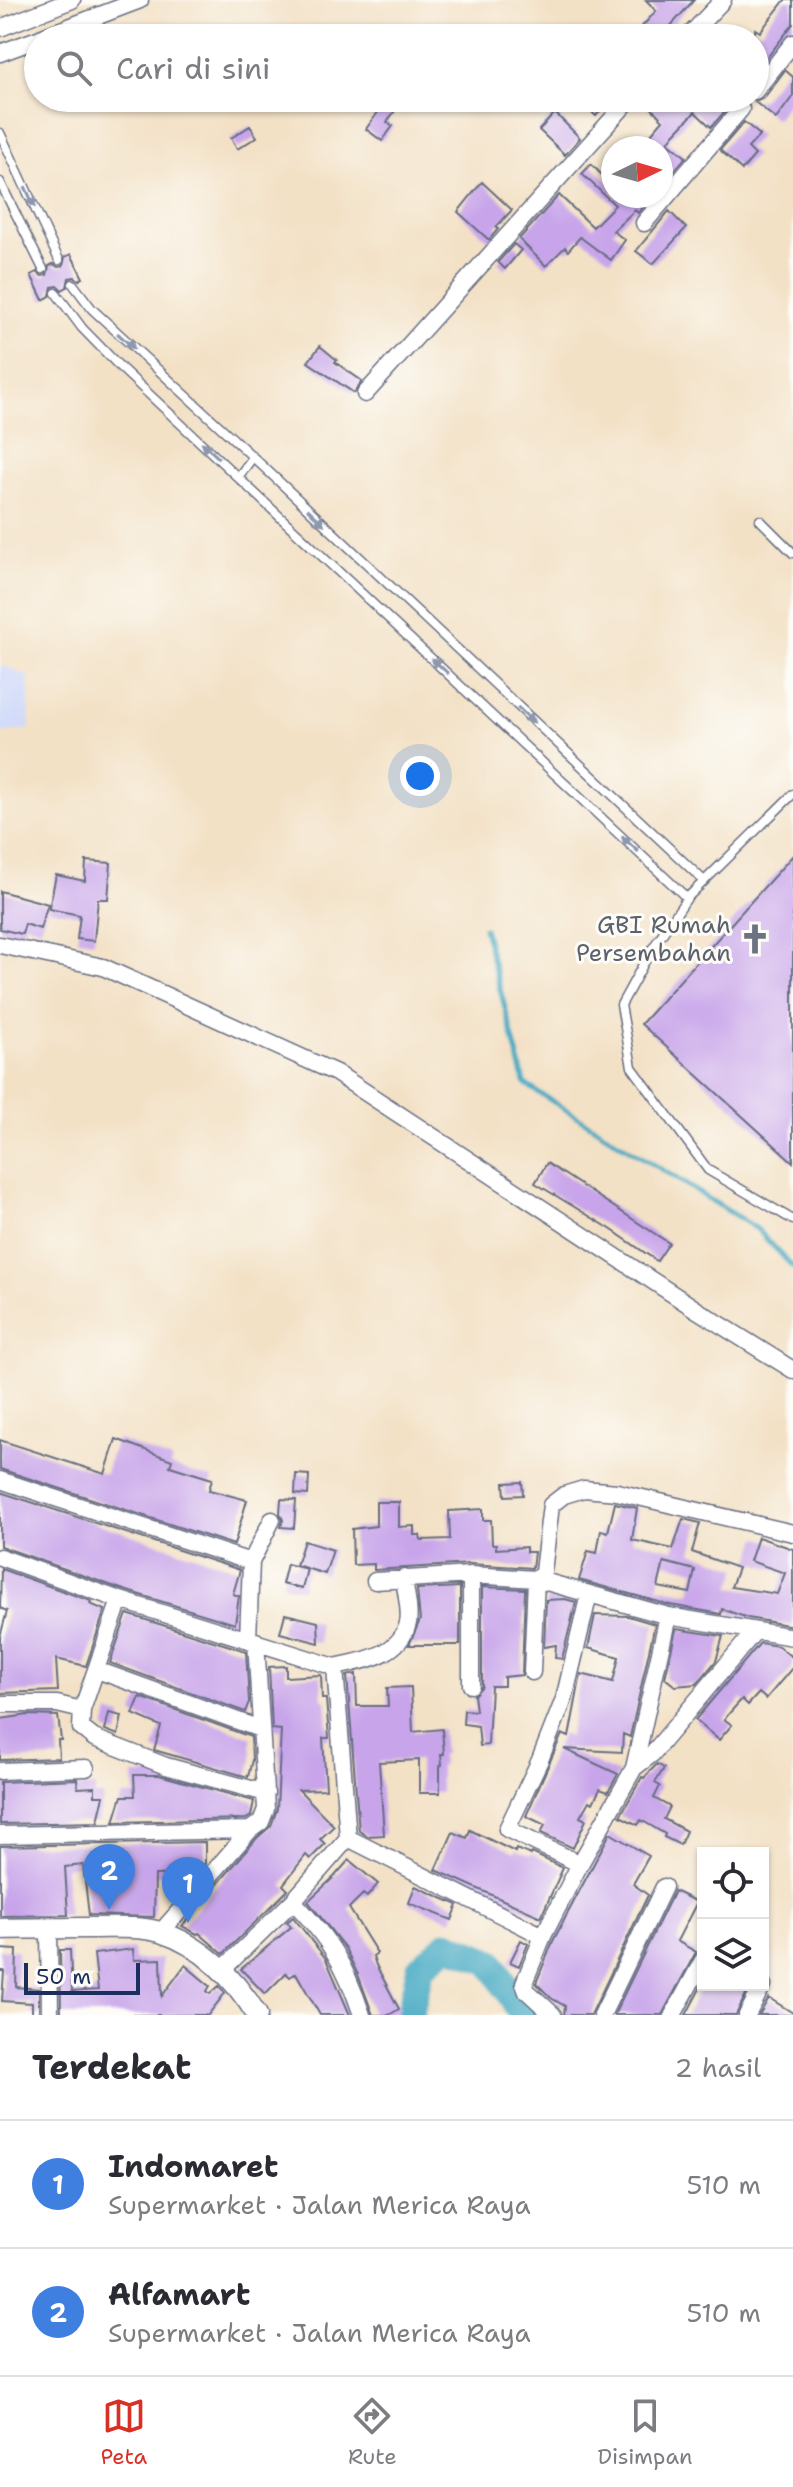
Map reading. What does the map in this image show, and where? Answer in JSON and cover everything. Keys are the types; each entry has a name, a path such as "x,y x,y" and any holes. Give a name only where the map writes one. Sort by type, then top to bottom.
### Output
{"street":[{"path":"0,28 72,0"},
{"path":"76,24 140,0"},
{"path":"700,24 723,0"},
{"path":"769,73 793,43"},
{"path":"0,53 24,44"},
{"path":"365,394 618,112"},
{"path":"644,223 732,112"},
{"path":"0,945 103,967 336,1073 793,1370"},
{"path":"0,1480 251,1562"},
{"path":"532,1672 539,1580 551,1505 564,1495 584,1489 617,1492 793,1533"},
{"path":"161,1932 250,1830 261,1822 266,1809 252,1640 251,1562 272,1520"},
{"path":"0,1557 120,1600 335,1667 382,1655 401,1637 408,1623 404,1578"},
{"path":"471,1575 471,1685"},
{"path":"375,1581 471,1575 539,1580 668,1616 793,1637"},
{"path":"580,1864 507,1829 540,1760 564,1699 589,1594"},
{"path":"120,1600 82,1710 81,1728 94,1738 166,1766 266,1793"},
{"path":"553,2015 537,2003 524,1983 543,1936 634,1768 668,1616"},
{"path":"634,1768 652,1754 755,1631"},
{"path":"222,1970 293,1901 348,1838 335,1667"},
{"path":"97,1670 260,1729"},
{"path":"0,1704 57,1704 82,1710"},
{"path":"0,1771 86,1768"},
{"path":"0,1835 250,1830"},
{"path":"348,1838 543,1936"},
{"path":"602,2015 664,1887"},
{"path":"293,1901 323,1933 341,1961 362,2015"},
{"path":"0,1929 136,1927 161,1932 186,1943 222,1970 245,1995 257,2015"},
{"path":"49,1928 50,2015"},
{"path":"673,2015 697,1971"},
{"path":"747,2015 760,1991"}],"lane":[{"path":"0,133 59,260"},
{"path":"0,182 43,269"},
{"path":"73,284 92,309 703,880"},
{"path":"56,293 82,328 120,367 687,898"},
{"path":"239,476 253,457"},
{"path":"760,520 793,553"},
{"path":"793,794 687,898 650,952 621,1005 632,1067 708,1170 793,1220"}],"shaded area":[{"path":"0,665 28,676 30,729 0,733"}],"building":[{"path":"646,0 694,0 673,24 644,24 656,11"},
{"path":"785,0 793,0 793,24 769,55 769,24 766,24"},
{"path":"785,70 793,77 793,96 776,119 767,112 769,91"},
{"path":"378,112 394,112 387,122 393,126 382,141 366,129"},
{"path":"655,112 695,112 672,136 651,134 663,120"},
{"path":"695,112 724,112 711,127"},
{"path":"555,113 580,138 565,155 539,130"},
{"path":"744,122 760,135 748,148 755,155 742,170 720,150"},
{"path":"250,126 257,137 237,149 231,138"},
{"path":"673,146 686,157 673,172"},
{"path":"591,164 601,174 601,192 582,174"},
{"path":"482,182 512,210 489,240 458,212"},
{"path":"559,195 593,227 612,208 642,208 638,213 635,210 613,231 625,240 611,260 580,237 568,251 565,247 546,266 519,239"},
{"path":"669,211 686,228 653,264 636,251"},
{"path":"514,244 521,250 505,269 498,262"},
{"path":"71,254 83,278 69,278 67,287 62,290 58,286 52,287 50,296 43,300 31,275 37,272 47,275 49,266 63,266 65,257"},
{"path":"320,346 337,360 335,362 362,381 354,393 308,362"},
{"name":"GBI Rumah Persembahan","path":"793,855 793,1162 641,1024"},
{"path":"86,861 111,863 108,899 98,899 94,941 77,939 80,915 49,909 56,875 85,881"},
{"path":"0,891 48,904 40,929 25,924 22,934 0,929"},
{"path":"547,1163 669,1243 657,1261 535,1183"},
{"path":"116,1439 172,1460 170,1466 212,1479 209,1490 247,1500 234,1545 0,1469 0,1440 105,1474"},
{"path":"296,1474 309,1475 308,1495 295,1494"},
{"path":"522,1482 523,1495 505,1496 504,1483"},
{"path":"0,1492 240,1570 233,1594 239,1596 235,1624 124,1590 0,1546"},
{"path":"281,1499 296,1500 294,1528 281,1527"},
{"path":"376,1502 399,1502 399,1527 414,1526 414,1535 420,1535 421,1540 450,1539 449,1511 483,1509 483,1520 491,1520 492,1544 496,1544 496,1549 526,1547 526,1552 534,1552 532,1568 470,1564 374,1570 374,1564 353,1565 352,1529 376,1526"},
{"path":"615,1503 637,1508 632,1540 673,1549 683,1519 700,1523 692,1552 738,1568 731,1587 777,1594 785,1573 750,1561 758,1537 793,1549 793,1626 748,1618 722,1609 721,1614 670,1605 579,1580 588,1551 597,1553 601,1530 608,1532","holes":["664,1562 695,1570 690,1593 658,1587"]},
{"path":"304,1541 333,1550 325,1574 296,1565"},
{"path":"287,1564 307,1569 302,1589 282,1584"},
{"path":"1,1569 91,1601 90,1604 105,1610 86,1666 56,1659 58,1691 0,1693 0,1637 7,1611 0,1608"},
{"path":"460,1587 460,1645 409,1645 420,1620 417,1589"},
{"path":"482,1587 525,1589 522,1675 504,1677 504,1686 491,1686 488,1745 480,1746 478,1726 463,1724 464,1710 476,1711 474,1695 482,1686"},
{"path":"546,1600 576,1602 562,1659 555,1658 556,1645 544,1647"},
{"path":"127,1614 246,1651 249,1702 245,1712 110,1663"},
{"path":"285,1614 318,1622 319,1643 280,1633"},
{"path":"595,1615 628,1616 655,1624 630,1737 623,1734 622,1752 564,1749 618,1774 608,1792 600,1789 593,1803 589,1801 580,1817 586,1820 573,1848 541,1833 545,1825 526,1816 562,1734 569,1737 581,1674 613,1682 619,1657 588,1648"},
{"path":"676,1629 723,1636 716,1661 697,1684 675,1686 665,1678"},
{"path":"760,1643 778,1646 793,1658 793,1667 766,1699 759,1693 748,1705 742,1699 724,1719 732,1725 719,1740 695,1720"},
{"path":"286,1666 286,1677 321,1675 329,1738 323,1738 326,1789 299,1790 334,1826 320,1839 325,1844 310,1859 306,1855 283,1885 288,1890 223,1954 199,1933 182,1926 257,1838 271,1826 277,1809 281,1730 272,1729 269,1667"},
{"path":"356,1674 357,1706 388,1706 387,1688 411,1687 413,1732 442,1729 444,1754 441,1754 440,1793 419,1793 419,1760 379,1762 384,1835 368,1836 359,1831 347,1676"},
{"path":"140,1697 251,1737 252,1760 248,1777 154,1750 161,1726 133,1714"},
{"path":"109,1713 122,1716 118,1735 105,1730"},
{"path":"28,1715 58,1716 61,1740 58,1740 59,1758 0,1760 0,1719"},
{"path":"657,1764 664,1768 655,1783 660,1786 654,1798 670,1807 664,1819 686,1831 680,1845 641,1820 638,1825 620,1816 642,1777"},
{"path":"134,1775 159,1775 254,1801 251,1816 246,1819 114,1822 122,1796 135,1796"},
{"path":"77,1779 78,1788 95,1787 95,1796 104,1796 100,1822 0,1824 0,1782"},
{"path":"470,1830 515,1852 516,1849 532,1853 563,1868 541,1917 436,1870 453,1832 467,1838"},
{"path":"610,1833 649,1856 633,1884 648,1895 591,2015 564,2015 565,2006 551,1998 536,1983 553,1941"},
{"path":"205,1842 205,1865 197,1874 155,1875 154,1917 89,1915 83,1865 65,1867 68,1915 0,1916 0,1846"},
{"path":"349,1860 378,1884 367,1897 363,1894 349,1908 377,1953 373,1956 376,1965 399,2009 389,2015 373,2015 345,1948 308,1901"},
{"path":"415,1886 458,1905 452,1920 409,1903"},
{"path":"674,1891 697,1902 677,1941 696,1952 662,2015 614,2015"},
{"path":"293,1917 326,1959 350,2015 320,2015 296,1973 290,1977 286,1973 265,1994 241,1969 291,1927 287,1922"},
{"path":"521,1940 528,1944 519,1966 510,1962"},
{"path":"0,1949 17,1950 16,1987 39,1989 39,2015 32,2015 32,2003 2,2001 4,1971 0,1971"},
{"path":"133,1949 134,1960 161,1959 162,1996 185,1965 210,1986 207,1991 210,1994 219,1986 225,1993 208,2015 61,2015 60,1950 70,1950 72,1992 98,1990 94,1954"},
{"path":"699,1991 748,1991 736,2015 686,2015"},
{"path":"769,1998 793,2013 793,2015 759,2015"}],"waterway":[{"path":"484,928 525,1084 757,1229 793,1267"},
{"path":"410,2015 420,1968 448,1944 491,1962 523,2015"}],"place":[{"name":"GBI Rumah Persembahan","path":"755,939"},
{"name":"Alfamart","path":"109,1910"},
{"name":"Indomaret","path":"188,1923"}]}
